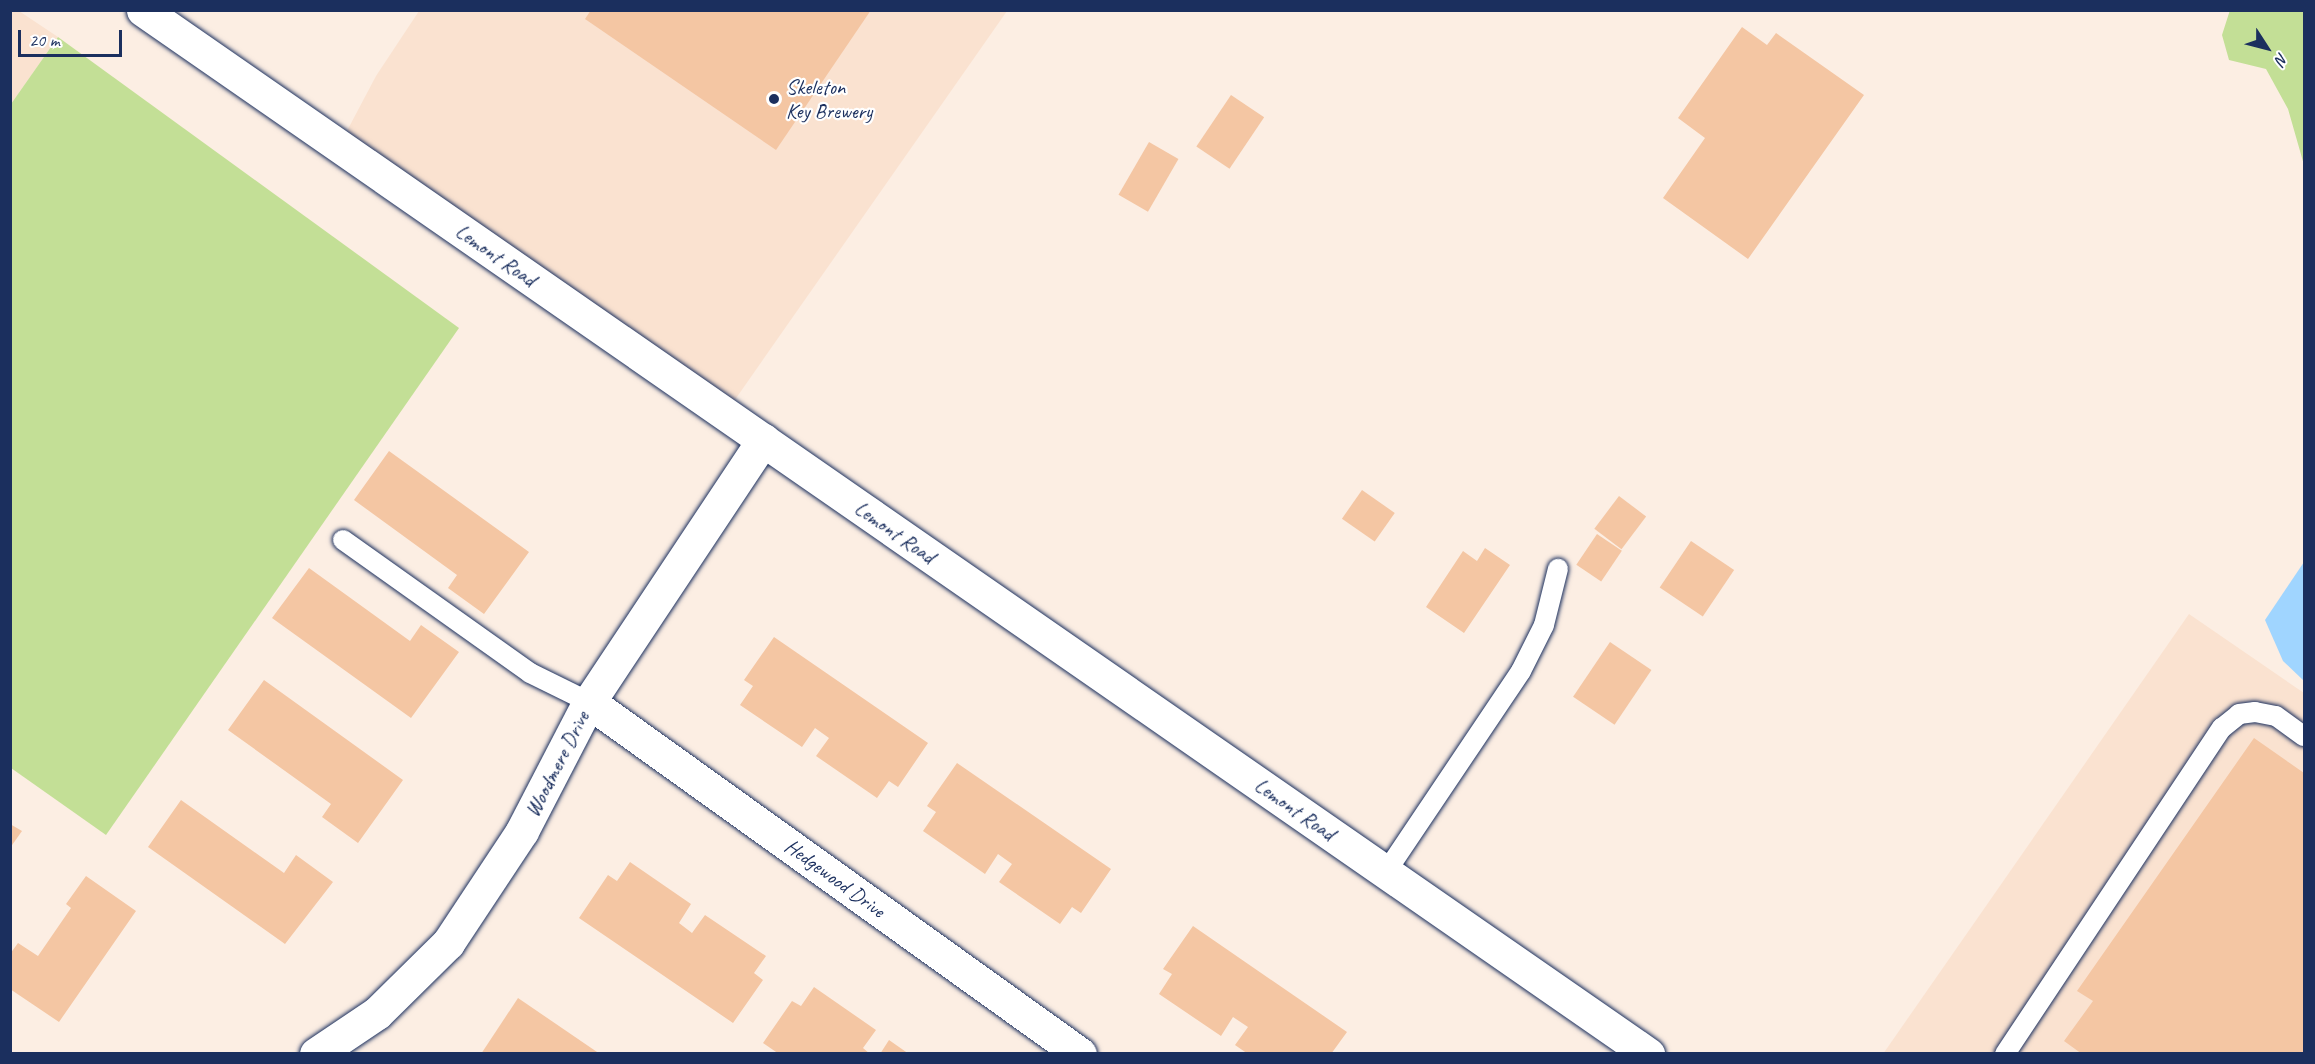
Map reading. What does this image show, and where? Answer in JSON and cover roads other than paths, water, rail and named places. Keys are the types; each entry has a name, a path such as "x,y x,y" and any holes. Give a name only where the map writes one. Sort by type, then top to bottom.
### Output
{"main road":[{"name":"Lemont Road","path":"143,10 1648,1053"},
{"name":"Woodmere Drive","path":"316,1053 377,1013 448,943 522,831 589,702 763,440"},
{"name":"Hedgewood Drive","path":"589,702 1080,1053"}],"lane":[{"path":"343,540 530,673 589,702"},
{"path":"1386,872 1521,671 1544,626 1558,569"},
{"path":"2005,1053 2222,728 2239,714 2255,712 2276,716 2304,736"}],"water":[{"path":"2304,562 2304,681 2283,661 2265,620"}],"place":[{"name":"Skeleton Key Brewery","path":"774,99"}]}
